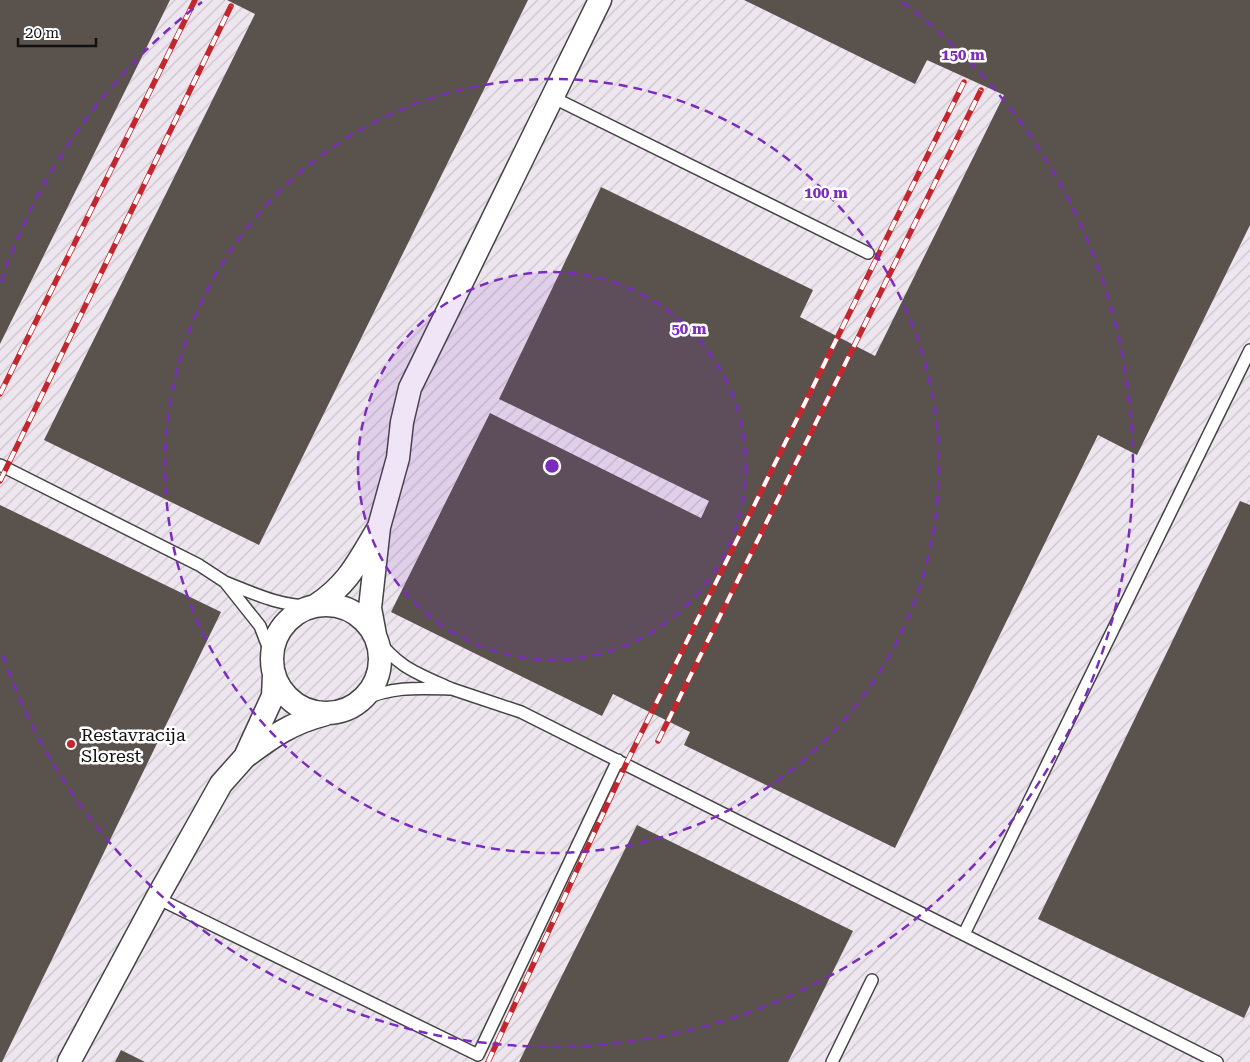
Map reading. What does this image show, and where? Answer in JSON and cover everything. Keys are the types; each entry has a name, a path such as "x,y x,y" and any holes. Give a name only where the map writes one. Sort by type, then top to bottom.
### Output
{"street":[{"path":"70,1062 156,898 221,784 245,757 278,731 302,720 347,709 362,700 373,687 380,670 380,653 370,608 379,527 398,458 402,422 410,388 600,0"},
{"path":"245,757 266,715 273,696 275,639 285,624 299,612 315,606 333,594 349,578 379,527"},
{"path":"315,606 333,605 350,610 365,621 375,636"},
{"path":"273,666 282,691 294,703 311,712 328,714"}],"lane":[{"path":"552,97 868,253"},
{"path":"964,934 1250,350"},
{"path":"0,465 199,565 225,582 281,604 297,607 315,606"},
{"path":"225,582 260,626 273,666"},
{"path":"375,636 388,653 403,667 452,689 521,712 1217,1062"},
{"path":"362,700 398,688 452,689"},
{"path":"156,898 477,1058 618,760"},
{"path":"832,1062 872,980"}],"shaded area":[{"path":"0,0 1250,0 1250,1062 0,1062"}],"building":[{"path":"0,0 170,0 0,344"},
{"path":"227,0 528,0 259,545 44,440 255,14"},
{"path":"744,0 1250,0 1250,225 1137,455 1098,435 895,848 684,745 690,732 613,694 602,716 391,612 490,413 701,518 709,501 499,399 601,187 813,290 800,317 875,356 1004,95 927,60 915,84"},
{"path":"1240,501 1250,505 1250,1005 1244,1018 1038,919"},
{"path":"0,505 221,612 2,1062 0,1062"},
{"path":"637,825 853,931 788,1062 519,1062"},
{"path":"121,1050 145,1062 115,1062"}],"railway":[{"path":"0,394 195,0"},
{"path":"0,481 231,6"},
{"path":"488,1062 626,764 964,82"},
{"path":"658,741 981,90"}],"place":[{"name":"Restavracija Slorest","path":"71,744"}]}
